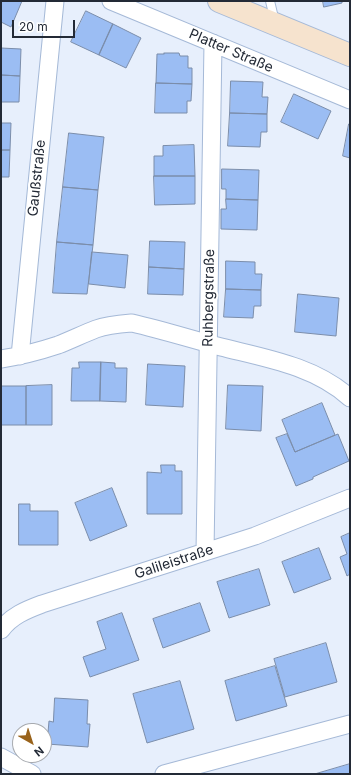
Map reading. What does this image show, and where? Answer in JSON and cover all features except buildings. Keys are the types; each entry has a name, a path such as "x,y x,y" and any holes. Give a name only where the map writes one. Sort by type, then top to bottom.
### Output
{"main road":[{"path":"219,1 350,54"}],"street":[{"name":"Gaußstraße","path":"20,356 55,1"},
{"name":"Platter Straße","path":"111,1 350,100"},
{"name":"Ruhbergstraße","path":"206,552 213,43"},
{"path":"1,359 20,356 60,344 97,328 116,324 132,323 308,371 336,386 350,398"},
{"name":"Galileistraße","path":"1,630 12,618 42,604 255,536 350,498"},
{"path":"164,774 350,724"},
{"path":"1,757 32,774"}],"lane":[{"path":"270,1 276,25"}]}
